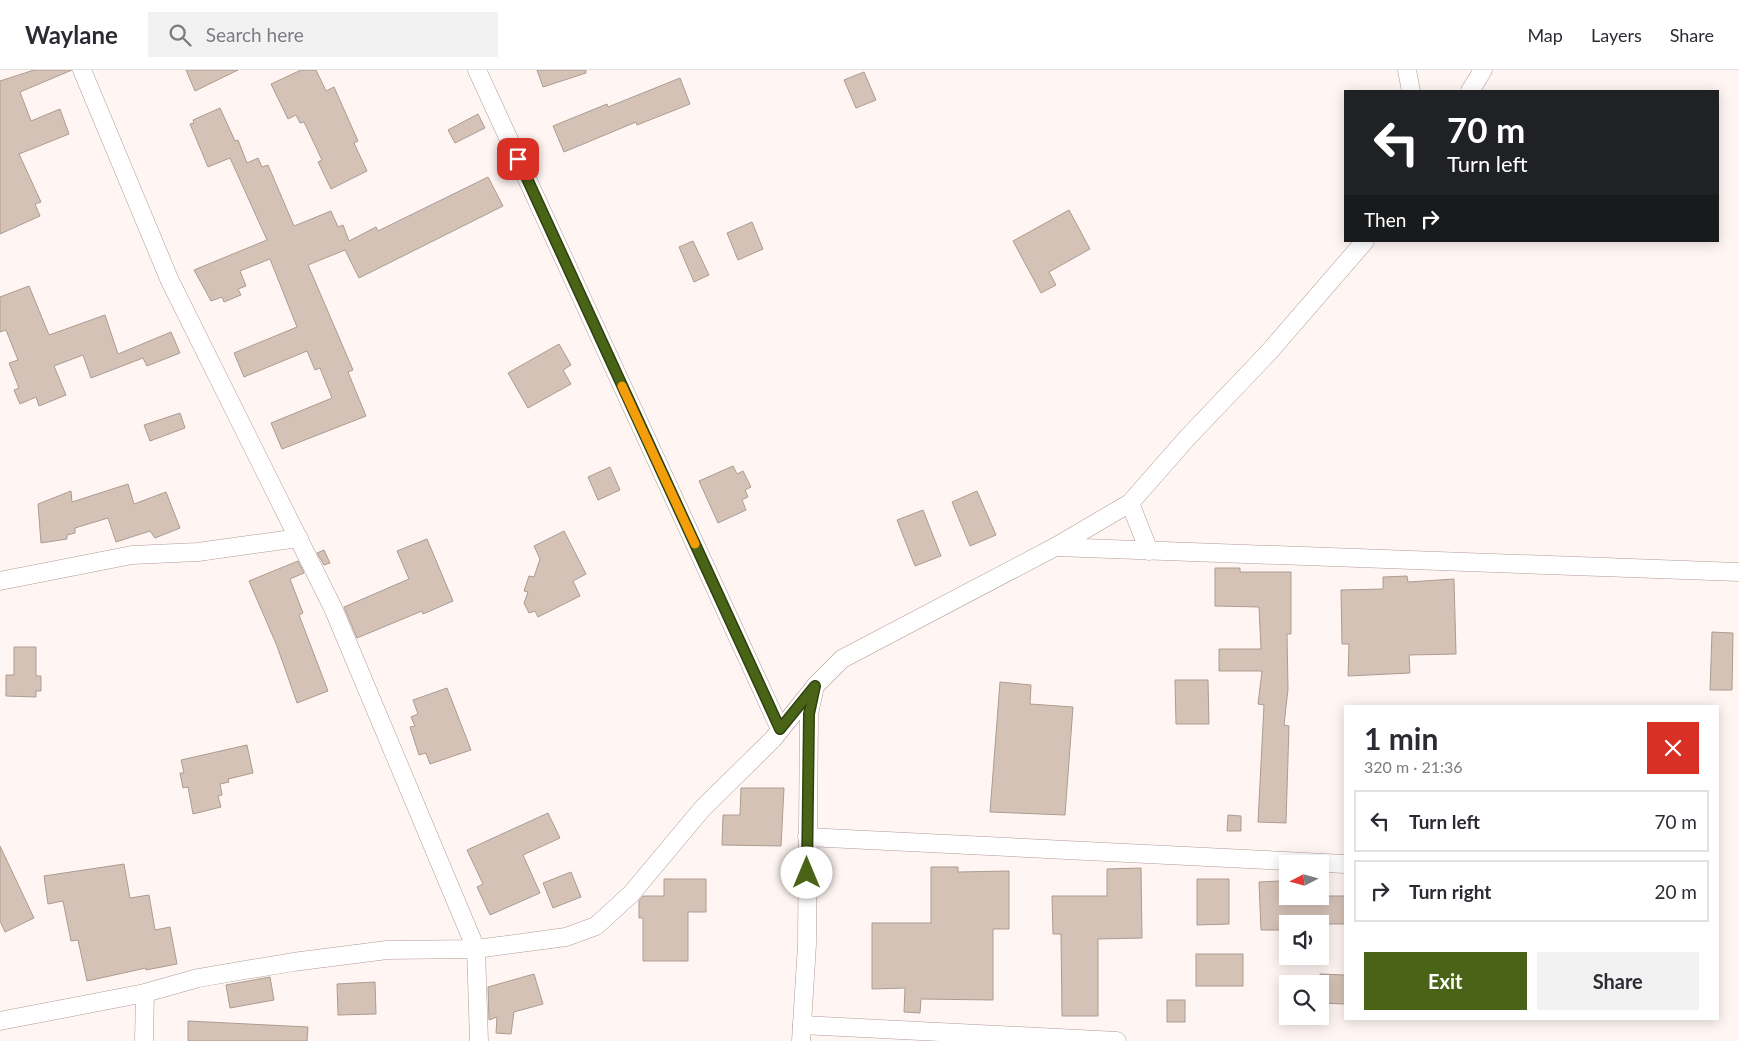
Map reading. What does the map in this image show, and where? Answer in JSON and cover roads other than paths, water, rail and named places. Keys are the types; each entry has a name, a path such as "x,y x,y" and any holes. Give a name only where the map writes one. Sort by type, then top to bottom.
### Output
{"street":[{"path":"82,70 170,281 299,538 332,608 476,950 479,1041"},
{"path":"477,70 780,729"},
{"path":"1408,70 1411,90"},
{"path":"1471,90 1483,70"},
{"path":"0,1021 145,994 198,978 302,961 387,950 476,950 566,937 596,926 631,894 702,809 780,729 815,686 842,659 1055,547 1130,503 1188,437 1269,352 1364,242"},
{"path":"1130,503 1149,551"},
{"path":"0,581 132,555 198,552 299,538"},
{"path":"1055,547 1739,572"},
{"path":"815,686 809,714 807,944 801,1033 1117,1041"},
{"path":"807,838 1344,864"},
{"path":"144,1041 145,994"}]}
